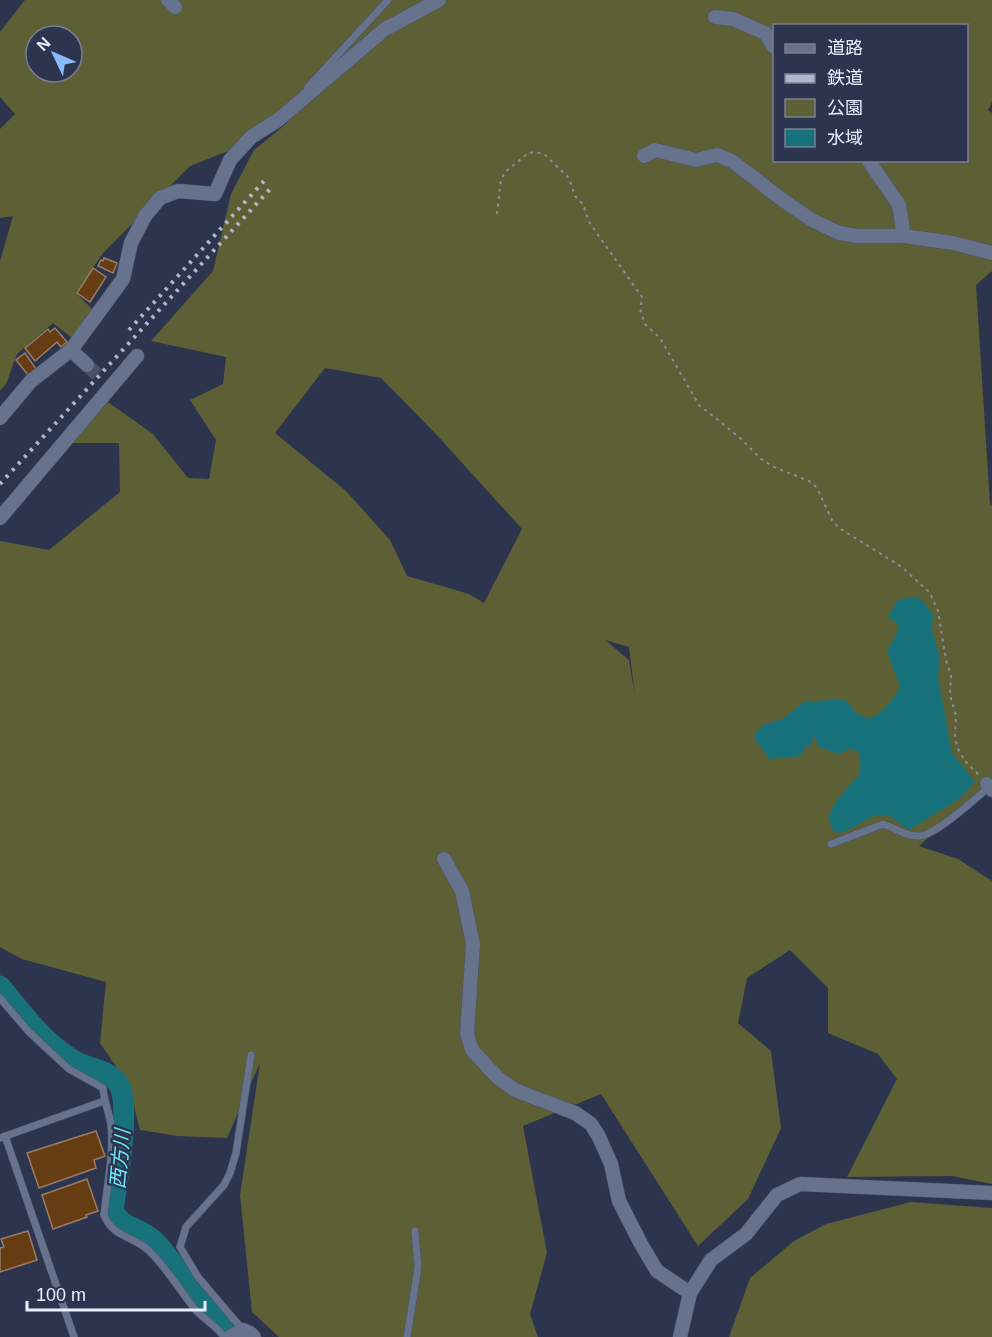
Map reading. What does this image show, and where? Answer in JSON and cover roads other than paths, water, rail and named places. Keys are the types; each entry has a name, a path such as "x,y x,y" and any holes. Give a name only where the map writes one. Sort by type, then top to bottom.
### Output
{"street":[{"path":"0,418 31,381 71,350 123,279 131,243 145,216 160,198 177,191 215,194 230,160 251,136 278,120 385,29 439,0"},
{"path":"715,16 733,20 765,33 773,45"},
{"path":"644,156 656,150 696,160 717,155 732,161 753,179 812,220 839,233 857,237 904,236 953,243 992,253"},
{"path":"869,162 899,205 904,236"},
{"path":"71,350 87,365"},
{"path":"0,518 105,383 137,356"},
{"path":"444,859 462,891 473,944 467,1034 472,1050 496,1077 516,1090 575,1113 591,1124 611,1164 620,1201 641,1244 657,1270 690,1293"},
{"path":"680,1337 690,1293 711,1260 746,1234 777,1195 800,1184 992,1193"}],"lane":[{"path":"278,120 388,0"},
{"path":"831,844 883,824 910,835 922,837 958,814 989,787"},
{"path":"0,998 29,1032 69,1069 103,1088 104,1101 111,1123 111,1152 104,1215 108,1224 116,1232 137,1241 148,1250 184,1292 195,1309 219,1329 224,1337"},
{"path":"243,1335 198,1277 180,1247 186,1227 218,1192 230,1173 236,1153 251,1055"},
{"path":"74,1337 3,1137 104,1101"},
{"path":"407,1337 418,1267 415,1231"}],"water":[{"path":"919,597 933,614 932,631 940,658 938,677 952,753 975,782 959,799 909,830 892,817 876,815 850,829 837,833 829,819 831,811 841,795 860,774 859,754 851,748 839,754 819,747 814,736 811,745 805,747 801,756 770,759 754,735 763,725 782,719 804,702 844,699 858,714 865,717 871,717 883,710 900,687 887,651 897,633 898,624 888,617 898,599"}],"waterway":[{"name":"西方川","path":"0,986 53,1046 75,1061 111,1076 119,1085 124,1110 120,1164 113,1209 120,1220 147,1235 159,1246 195,1294 226,1321 237,1337"}],"tunnel":[{"path":"87,365 101,378"}],"railway":[{"path":"129,330 264,181"},
{"path":"0,484 271,188"}]}
